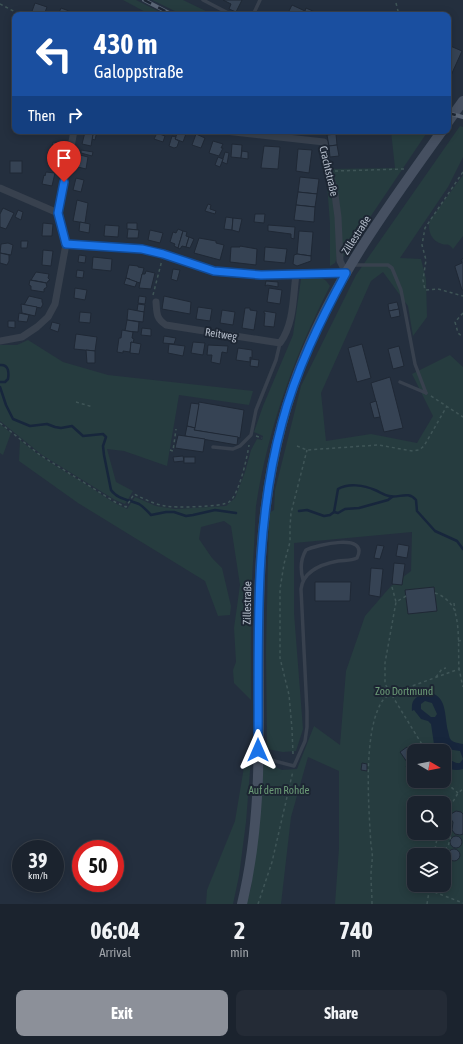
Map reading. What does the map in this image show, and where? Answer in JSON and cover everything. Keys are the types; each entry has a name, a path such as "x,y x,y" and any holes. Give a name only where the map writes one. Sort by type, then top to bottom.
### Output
{"main road":[{"path":"451,118 463,101"},
{"name":"Zillestraße","path":"242,904 252,849 256,810 260,576 265,508 273,460 282,422 304,356 321,319 348,269 440,134"}],"street":[{"path":"0,341 22,338 48,317 55,304 66,244 58,213 73,134"},
{"name":"Crachtstraße","path":"252,134 324,142 328,171 334,187 338,216 340,261 348,269"},
{"path":"0,188 58,213"},
{"path":"66,244 142,249 163,254 214,271 261,275 296,274 348,269"},
{"path":"280,344 286,336 289,326 296,274"},
{"name":"Reitweg","path":"156,302 157,314 160,320 166,325 280,344"}],"lane":[{"path":"203,0 226,12"},
{"path":"254,12 260,0"},
{"path":"348,269 388,265 392,268 401,290 415,364 426,393"},
{"path":"213,447 233,449 240,446 251,435 256,410 276,360 280,344"},
{"path":"400,382 426,393"},
{"path":"258,756 294,766 305,741 308,711 301,589 303,580 311,571 323,566 339,561 357,558 360,553 359,548 352,542 348,542 327,544 306,550 301,558 300,570 303,580"}],"path":[{"path":"396,3 398,12"},
{"path":"0,4 15,12"},
{"path":"328,171 401,170 416,167"},
{"path":"463,172 425,228 422,245 426,260 423,280 425,290 438,289 463,296"},
{"path":"156,302 153,297 163,254"},
{"path":"463,313 455,322 458,333 463,337"},
{"path":"426,393 463,417"},
{"path":"76,402 93,407"},
{"path":"296,446 307,450 378,445 404,450 419,450 424,446 447,406"},
{"path":"0,423 40,455 115,502 126,507 134,494 153,503 175,508 226,504 233,499 244,470 251,435"},
{"path":"170,450 173,451 176,430"},
{"path":"258,904 272,862 294,766 289,695 280,658 280,589 284,564 290,542 292,513 307,450"},
{"path":"392,587 396,602 385,663 385,684 422,744"},
{"path":"435,593 446,599 455,611"},
{"path":"396,602 406,596"},
{"path":"454,604 459,633 459,669 463,687"},
{"path":"458,640 463,640"},
{"path":"436,677 442,669 446,668"},
{"path":"372,904 371,873 373,865 370,846 369,755 374,724 384,700 390,694 463,668"},
{"path":"451,787 458,793"},
{"path":"451,805 458,793 463,789"},
{"path":"427,904 429,892"},
{"path":"434,892 463,903"}],"green space":[{"path":"123,0 136,0 160,12 145,12"},
{"path":"152,0 183,0 208,12 177,12"},
{"path":"460,126 463,127 463,157 448,187 400,258 421,259 426,279 427,317 413,336 408,306 383,272 371,281 321,393 326,441 371,434 417,443 433,416 412,374 450,355 463,367 463,904 335,904 339,848 339,771 308,757 291,817 281,904 246,904 251,887 264,762 282,770 297,769 314,726 340,745 346,671 365,616 391,586 411,571 412,532 294,543 294,613 303,729 296,751 283,752 267,749 266,651 269,513 274,510 275,490 301,386 356,275"},
{"path":"391,134 426,134 342,259 329,169 395,168"},
{"path":"463,175 463,236 453,249 449,245 438,243 433,238 429,224 430,220"},
{"path":"327,184 330,184 335,213 338,247 335,263 330,266 330,224"},
{"path":"317,277 325,280 330,286 305,339 284,393 275,421 261,477 256,506 251,604 251,700 234,683 233,670 236,662 234,628 240,585 231,526 224,521 201,527 199,539 212,558 222,568 231,606 230,615 218,616 205,581 78,503 19,461 20,440 53,464 111,501 127,509 135,497 156,506 175,509 226,506 235,498 245,472 251,450 257,439 262,440 263,436 254,432 263,406 293,335 301,279"},
{"path":"28,340 63,362 108,375 253,391 249,405 179,395 167,466 124,451 107,449 116,482 133,491 125,504 115,500 42,455 0,421 0,345 17,345"},
{"path":"0,424 11,433 3,455 0,453"},
{"path":"251,758 246,822 239,876 233,904 206,904 207,890 235,821 244,767"}],"water":[{"path":"426,692 433,694 442,701 450,738 454,742 463,744 463,759 460,751 451,750 451,744 434,744 431,724 428,721 421,719 414,710 412,711 412,703 417,697","holes":["425,701 432,703 437,714 435,717 431,717 421,709 421,704"]},
{"path":"463,759 463,769 451,769 451,760 460,763"}],"building":[{"path":"223,0 242,0 236,12 229,9 231,4"},
{"path":"35,3 47,7 45,12 32,12"},
{"path":"292,5 305,11 306,8 315,12 288,12"},
{"path":"61,8 72,12 59,12"},
{"path":"451,46 462,51 451,75"},
{"path":"84,134 93,134 91,146 82,144"},
{"path":"93,134 96,134 95,140 92,139"},
{"path":"156,134 165,136 163,142 154,139"},
{"path":"177,134 186,134 183,142 175,139"},
{"path":"196,134 205,138 201,148 192,145"},
{"path":"336,134 337,145 329,146 327,135"},
{"path":"172,136 176,137 175,139 179,141 177,147 174,148 169,146"},
{"path":"213,141 223,144 221,148 223,148 219,156 209,153"},
{"path":"53,142 61,143 58,155 51,154"},
{"path":"232,144 242,145 241,158 231,157"},
{"path":"337,145 339,156 330,157 329,146"},
{"path":"264,146 280,147 278,169 261,168"},
{"path":"298,149 312,150 309,173 296,171"},
{"path":"81,150 93,152 92,156 81,153"},
{"path":"242,151 248,152 248,159 241,158"},
{"path":"225,152 229,153 227,164 222,162"},
{"path":"80,155 88,157 86,169 78,167"},
{"path":"218,157 223,159 220,167 215,165"},
{"path":"50,159 58,160 56,168 49,166"},
{"path":"10,161 22,161 22,173 10,173"},
{"path":"46,172 55,173 52,186 42,184"},
{"path":"300,177 319,179 317,194 298,192"},
{"path":"76,178 84,180 81,192 73,190"},
{"path":"298,192 317,194 315,207 296,205"},
{"path":"77,200 88,203 85,223 73,221"},
{"path":"208,204 211,205 210,209 216,211 215,214 205,211"},
{"path":"296,205 315,207 314,222 294,220"},
{"path":"3,208 14,213 6,229 0,227 0,214"},
{"path":"18,210 23,212 21,220 15,217"},
{"path":"255,214 265,214 264,223 254,222"},
{"path":"226,217 233,218 232,230 224,229"},
{"path":"233,218 242,219 239,232 232,230"},
{"path":"80,222 90,224 89,233 79,231"},
{"path":"43,223 53,224 52,236 42,236"},
{"path":"127,223 137,223 137,230 127,229"},
{"path":"105,225 119,226 118,237 104,236"},
{"path":"268,225 295,227 294,239 291,238 291,234 268,231"},
{"path":"128,229 139,230 138,238 127,238"},
{"path":"178,229 183,231 178,248 174,246 175,244 170,242 173,232 176,233"},
{"path":"150,230 163,233 160,243 148,240"},
{"path":"183,231 187,232 186,236 189,237 186,247 182,246 180,249 178,248"},
{"path":"299,231 313,232 311,256 297,254"},
{"path":"189,237 194,239 190,248 186,247"},
{"path":"199,238 216,241 216,243 224,245 220,260 194,253"},
{"path":"21,241 28,241 27,248 21,248"},
{"path":"8,243 13,245 11,255 0,253 1,244"},
{"path":"240,246 257,249 256,265 230,262 231,247"},
{"path":"265,247 287,249 285,263 264,261"},
{"path":"43,250 53,251 51,266 42,265"},
{"path":"0,253 9,255 7,265 0,263"},
{"path":"79,255 86,256 85,263 78,262"},
{"path":"294,255 311,256 311,261 297,266 293,264"},
{"path":"93,257 112,259 111,271 92,269"},
{"path":"463,258 462,290 455,266 462,263 461,260"},
{"path":"129,265 144,268 140,283 126,278"},
{"path":"173,269 180,270 177,281 171,279"},
{"path":"77,270 84,271 83,278 76,277"},
{"path":"146,271 155,273 151,289 139,288 142,274 145,274"},
{"path":"36,272 49,274 48,278 50,280 47,283 31,280"},
{"path":"126,278 137,282 135,287 124,284"},
{"path":"30,280 46,283 47,287 44,289 44,292 31,290 31,286 29,285"},
{"path":"266,281 278,282 278,287 265,286"},
{"path":"75,288 87,290 85,300 74,298"},
{"path":"269,288 282,290 280,304 267,302"},
{"path":"29,296 42,299 43,304 41,308 24,305"},
{"path":"139,296 146,297 145,304 138,303"},
{"path":"164,296 191,302 190,314 162,309"},
{"path":"397,302 399,309 389,311 388,304"},
{"path":"21,304 37,307 35,316 22,313"},
{"path":"138,304 145,305 144,312 137,311"},
{"path":"198,307 212,309 210,321 196,319"},
{"path":"245,308 250,308 250,310 257,311 254,330 242,328"},
{"path":"128,309 144,312 143,322 127,320"},
{"path":"399,309 400,316 391,318 389,311"},
{"path":"222,310 235,312 233,325 220,323"},
{"path":"264,311 276,313 274,327 264,326"},
{"path":"80,312 91,313 90,323 79,322"},
{"path":"19,313 29,315 27,322 18,321"},
{"path":"127,320 139,322 138,332 125,331"},
{"path":"8,321 15,321 15,328 8,327"},
{"path":"52,322 60,324 58,332 50,329"},
{"path":"142,328 151,329 151,336 141,335"},
{"path":"122,330 133,332 132,338 134,339 133,343 131,342 130,352 117,352"},
{"path":"76,334 97,337 95,351 74,349"},
{"path":"164,336 176,338 174,344 163,343"},
{"path":"131,342 141,344 139,354 130,353"},
{"path":"193,342 205,343 203,355 191,353"},
{"path":"169,344 185,346 183,356 168,353"},
{"path":"362,344 371,378 357,382 348,348"},
{"path":"208,345 228,346 227,353 222,352 220,364 211,362 212,355 207,355"},
{"path":"399,346 404,366 393,369 388,349"},
{"path":"238,348 252,350 252,358 250,357 250,362 236,360"},
{"path":"86,350 95,351 95,363 87,363"},
{"path":"251,359 259,360 258,367 250,366"},
{"path":"390,377 403,428 384,432 371,383"},
{"path":"376,401 380,417 374,418 370,403"},
{"path":"199,402 244,410 240,438 194,430"},
{"path":"191,403 199,404 195,428 187,426"},
{"path":"187,426 195,428 194,430 238,437 237,445 185,436"},
{"path":"178,435 205,439 203,452 175,448"},
{"path":"183,456 184,461 174,462 173,457"},
{"path":"184,457 195,457 195,463 184,463"},
{"path":"398,544 409,546 407,558 396,556"},
{"path":"377,545 384,546 380,559 374,558"},
{"path":"394,563 405,564 402,585 392,584"},
{"path":"371,568 383,569 380,597 369,595"},
{"path":"315,582 351,582 350,601 315,601"},
{"path":"434,587 437,611 408,614 405,590"},
{"path":"407,747 407,762 400,752"},
{"path":"362,763 367,764 367,771 361,770"},
{"path":"456,811 463,814 463,834 455,834 452,830 453,822 451,819 451,814"},
{"path":"454,836 458,836 462,840 462,844 458,848 454,848 450,844 450,840"},
{"path":"452,849 456,849 460,853 460,857 456,861 451,860"}],"waterway":[{"path":"0,365 3,365 8,369 8,379 5,382 0,382"},
{"path":"0,387 6,405 13,419 30,426 47,424 61,428 72,426 83,436 103,434 106,437 103,446 111,490 120,497 139,504 151,515 174,512 186,516 215,510 236,513"},
{"path":"299,511 307,510 324,516 330,515 334,512 338,489 346,486 356,485 366,487 392,497 406,495 413,497 416,500 417,511 435,531 457,541 463,549"},
{"path":"334,512 338,513 345,509 359,508 388,500 392,497"}],"railway":[{"path":"144,0 167,12"},
{"path":"451,114 463,117"}],"route":[{"path":"64,182 58,213 66,244 142,249 163,254 214,271 261,275 346,273 321,319 304,356 282,422 273,460 265,508 260,576 258,750"}],"park label":[{"name":"Zoo Dortmund","path":"404,691"},
{"name":"Auf dem Rohde","path":"279,790"}]}
